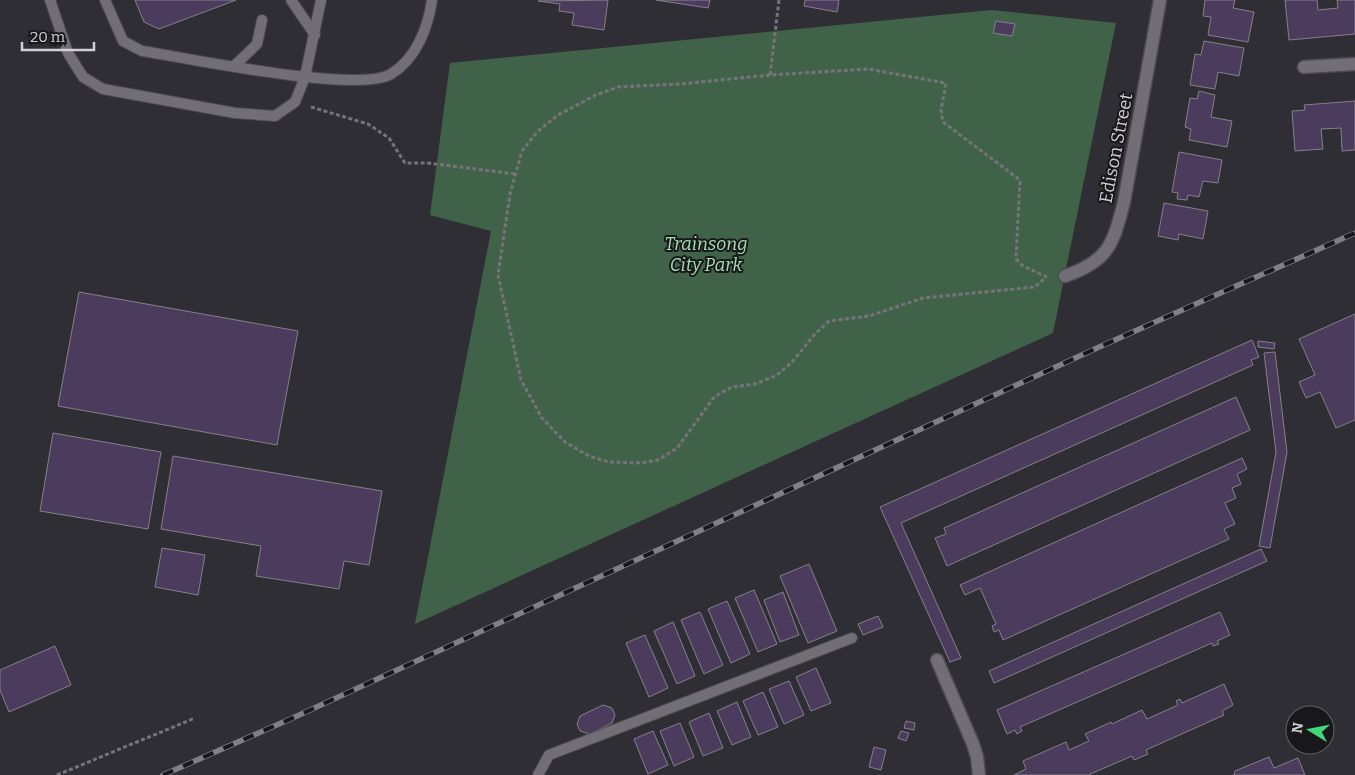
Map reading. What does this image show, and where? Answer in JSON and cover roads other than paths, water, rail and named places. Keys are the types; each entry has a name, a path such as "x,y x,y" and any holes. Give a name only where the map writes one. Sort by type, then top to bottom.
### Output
{"street":[{"name":"Edison Street","path":"1065,276 1084,270 1097,262 1108,249 1116,231 1124,202 1160,0"},
{"path":"1304,66 1355,64"},
{"path":"936,660 973,744 979,775"}],"lane":[{"path":"50,0 68,53 83,77 103,89 235,113 275,116 295,102 305,77 321,0"},
{"path":"105,0 123,41 142,51 305,77 377,80 391,74 409,59 422,39 432,0"},
{"path":"291,0 315,35"},
{"path":"234,66 257,44 262,20"},
{"path":"538,775 549,755 852,638"}],"railway":[{"path":"163,775 297,716 1097,348 1355,233"}],"park label":[{"name":"Trainsong City Park","path":"706,254"}]}
